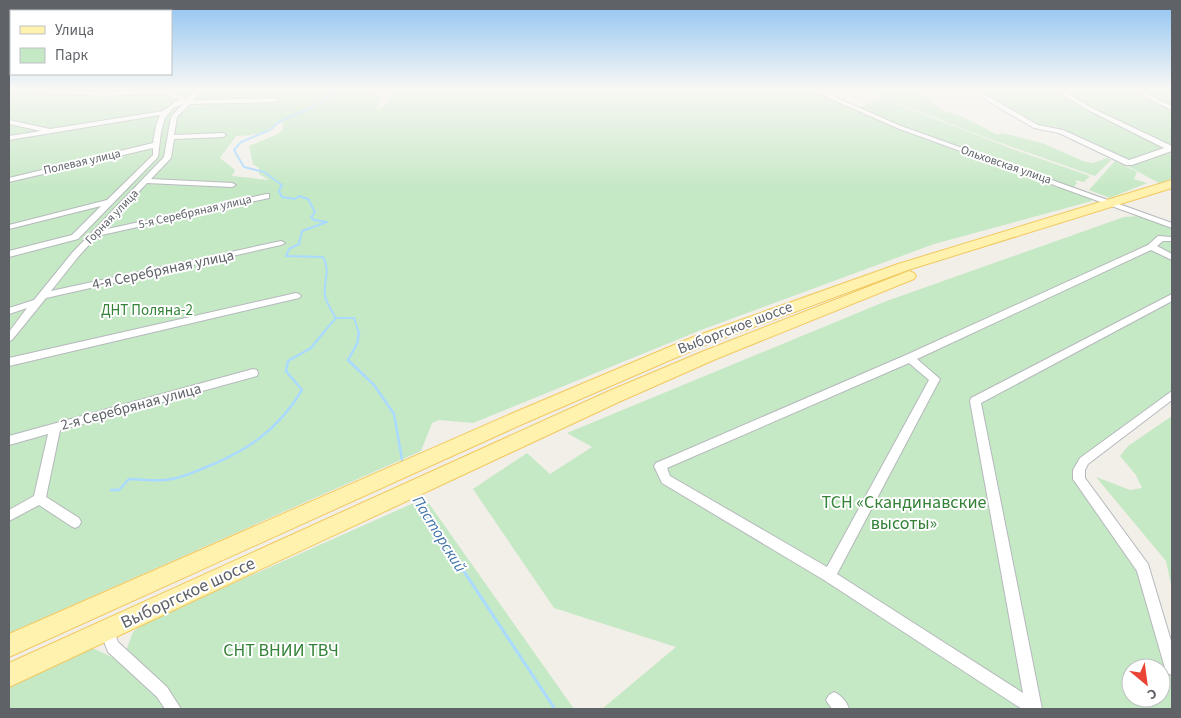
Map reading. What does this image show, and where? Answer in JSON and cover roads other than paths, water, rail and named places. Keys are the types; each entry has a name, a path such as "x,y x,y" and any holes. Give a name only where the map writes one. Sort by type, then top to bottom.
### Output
{"main road":[{"name":"Выборгское шоссе","path":"9,646 699,341 903,267 1032,229 1172,184"},
{"name":"Выборгское шоссе","path":"9,675 710,354 1032,229"}],"street":[{"path":"22,124 49,130"},
{"path":"9,138 93,124"},
{"path":"9,254 75,236 142,172 156,156 155,145 158,124"},
{"name":"Горная улица","path":"9,338 75,254 167,158 172,137 171,124"},
{"name":"Ольховская улица","path":"891,124 1114,203 1172,226"},
{"path":"1032,124 1061,131 1126,162 1136,162 1172,148"},
{"path":"1120,124 1172,148"},
{"path":"172,137 223,135"},
{"name":"Полевая улица","path":"9,180 155,145"},
{"path":"147,181 232,185"},
{"name":"5-я Серебряная улица","path":"95,234 266,196"},
{"path":"9,227 109,202"},
{"path":"1034,709 829,576 666,480 660,466 910,358 1152,247 1161,238 1172,239"},
{"name":"4-я Серебряная улица","path":"9,311 42,298 281,243"},
{"path":"1152,247 1172,257"},
{"path":"9,362 296,296"},
{"path":"1034,709 975,401 1172,297"},
{"path":"829,576 935,379 910,358"},
{"name":"2-я Серебряная улица","path":"9,440 253,373"},
{"path":"1172,395 1084,461 1079,470 1079,479 1144,568 1172,668"},
{"path":"9,516 39,499 55,428"},
{"path":"39,499 75,522"},
{"path":"107,631 113,647 159,689 174,709"}],"waterway":[{"name":"Пасторский","path":"277,124 270,130 241,142 234,150 244,167 264,172 282,185 279,191 282,197 295,199 299,196 308,199 315,212 311,217 314,220 327,222 302,231 299,244 289,249 286,256 323,257 327,272 325,296 336,318"},
{"path":"323,333 336,318"},
{"name":"Пасторский","path":"336,318 354,318 359,333"},
{"path":"111,490 119,490 129,479 161,480 184,476 220,461 260,438 283,417 302,390 286,371 288,361 311,348 324,332"},
{"name":"Пасторский","path":"359,333 357,344 348,360 374,385 394,414 403,465"},
{"name":"Пасторский","path":"414,496 419,503"},
{"name":"Пасторский","path":"418,502 555,709"}],"park label":[{"name":"ДНТ Поляна-2","path":"147,310"},
{"name":"ТСН «Скандинавские высоты»","path":"904,512"},
{"name":"СНТ ВНИИ ТВЧ","path":"281,650"}]}
